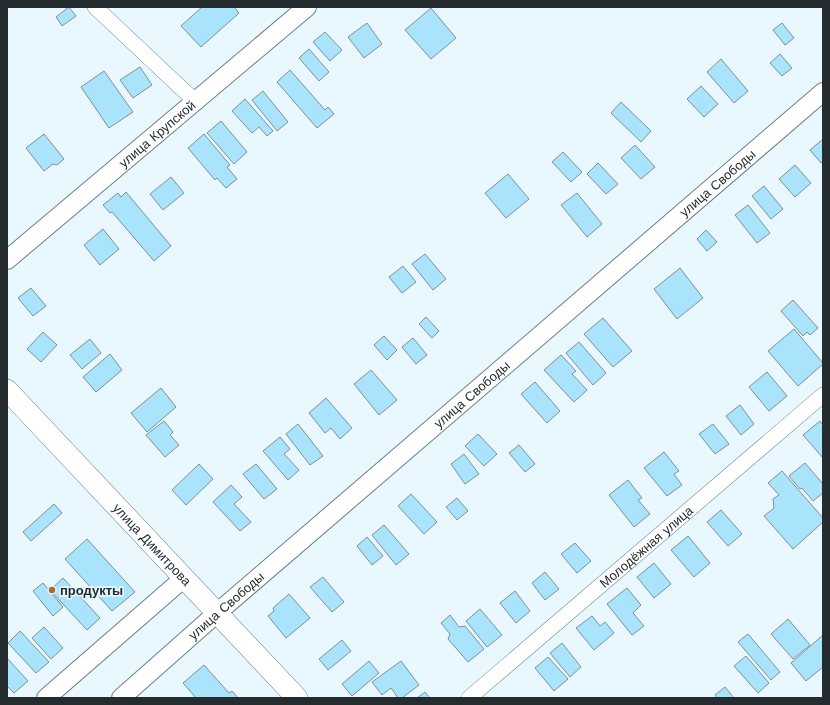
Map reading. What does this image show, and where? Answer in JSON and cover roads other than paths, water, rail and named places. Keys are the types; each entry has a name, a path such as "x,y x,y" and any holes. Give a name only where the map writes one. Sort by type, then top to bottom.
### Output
{"main road":[{"name":"улица Димитрова","path":"7,390 297,698"}],"street":[{"path":"95,7 195,101"},
{"name":"улица Крупской","path":"7,260 307,7"},
{"name":"улица Свободы","path":"121,698 217,613 823,92"},
{"name":"Молодёжная улица","path":"469,698 823,395"},
{"path":"46,698 184,578"}],"place":[{"name":"продукты","path":"52,590"}]}
